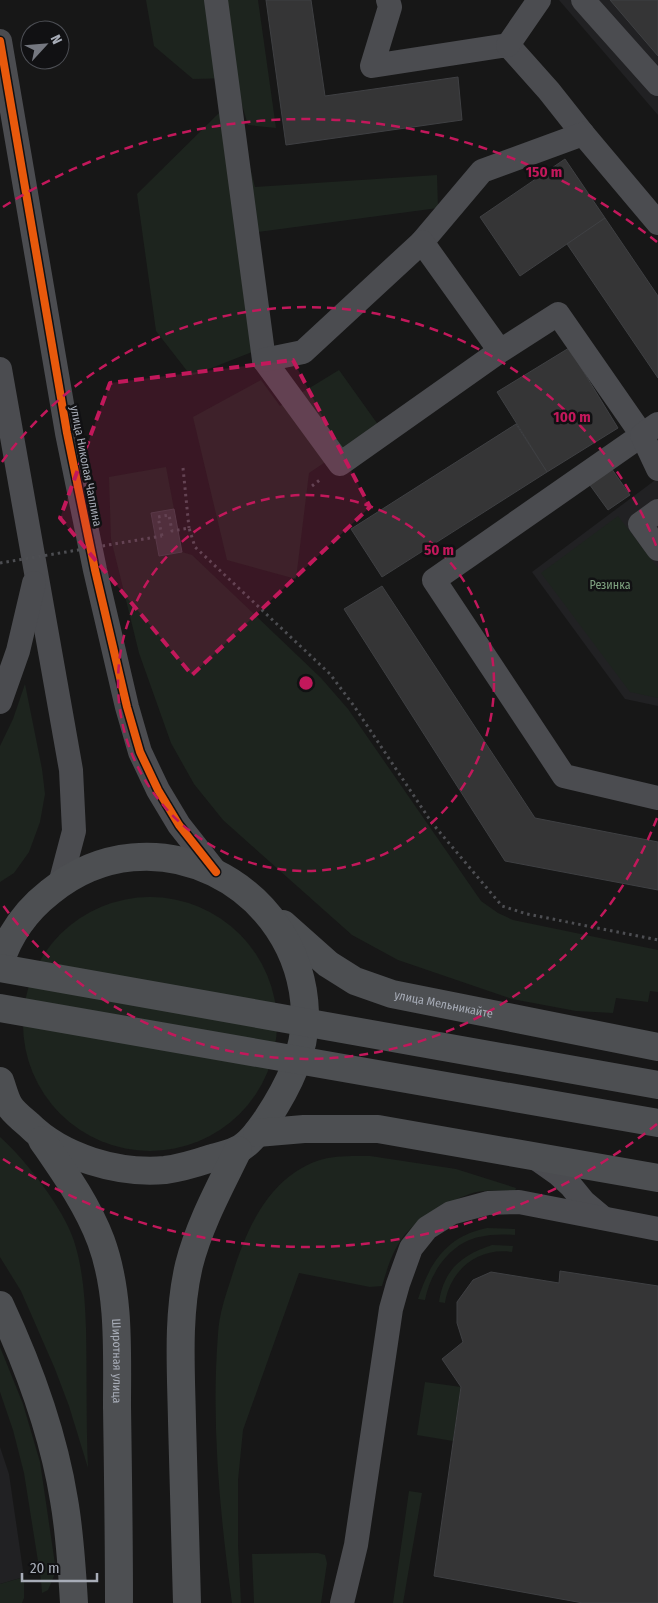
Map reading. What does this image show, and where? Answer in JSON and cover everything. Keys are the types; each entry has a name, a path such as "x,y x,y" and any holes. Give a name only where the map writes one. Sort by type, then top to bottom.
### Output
{"main road":[{"path":"0,963 3,952 18,925 38,902 60,884 88,868 120,859 152,857 185,861 216,872 238,885 257,902 278,926 292,953 302,983 305,1014 302,1046 292,1076 277,1103 248,1142 212,1204 198,1238 183,1297 181,1370 187,1603"},
{"path":"0,917 38,902"},
{"name":"улица Мельникайте","path":"257,902 328,964 355,981 392,994 658,1046"},
{"path":"0,968 658,1085"},
{"path":"0,1008 658,1123"},
{"path":"0,1081 5,1103 40,1136 81,1156 103,1164 132,1170 167,1170 248,1142 304,1129 378,1129 658,1178"},
{"name":"Широтная улица","path":"40,1136 74,1185 94,1224 101,1242 114,1292 117,1345 118,1603"},
{"path":"0,1304 22,1351 39,1400 52,1448 64,1498 70,1545 71,1596"}],"street":[{"path":"216,0 264,360 340,464 500,351 558,314 650,429 658,469"},
{"path":"388,0 390,7 372,66 508,45 539,0"},
{"path":"583,0 658,84"},
{"name":"улица Николая Чаплина","path":"0,41 67,433 95,570 127,707 140,752 158,790 179,825 216,872"},
{"path":"508,45 549,91 658,223"},
{"path":"264,360 303,352 422,242 482,171 583,134"},
{"path":"422,242 500,351"},
{"path":"0,369 71,770 74,831 60,884"},
{"path":"650,429 434,580 564,776 658,798"},
{"path":"658,511 640,524 658,549"},
{"path":"0,702 18,651 36,574"},
{"path":"534,1157 558,1174 584,1202 603,1218"},
{"path":"342,1603 356,1545 391,1309 398,1284 412,1248 427,1228 451,1212 488,1203 519,1202 658,1229"}],"path":[{"path":"183,468 189,528 195,547 330,674 354,706 432,823 502,906 527,914 658,940"},
{"path":"0,562 162,536 158,517 169,515 172,531 189,528"}],"highlighted area":[{"path":"293,360 370,507 192,675 60,518 110,383"}],"shaded area":[{"path":"559,0 658,0 658,115"},
{"name":"Резинка","path":"658,478 658,706 625,699 532,572"},
{"path":"0,1447 9,1474 24,1577 0,1584"}],"green space":[{"path":"146,0 258,0 276,128 248,125 234,78 193,79 154,46"},
{"path":"222,110 245,148 255,187 437,175 438,208 258,232 270,345 191,376 156,331 137,194"},
{"path":"339,370 379,426 309,473 296,579 227,560 193,417 261,380 280,406"},
{"path":"166,467 174,509 151,514 159,556 182,552 192,555 321,678 348,709 481,901 498,913 513,920 658,950 658,992 650,991 648,1002 616,998 613,1013 576,1011 512,999 398,960 352,935 223,820 194,784 171,743 139,653 111,539 109,477"},
{"name":"Резинка","path":"618,516 658,568 658,698 630,692 541,573"},
{"path":"25,684 42,769 45,794 40,822 29,852 14,873 0,882 0,746 13,719"},
{"path":"150,897 187,903 210,912 230,926 248,944 262,964 271,987 277,1024 271,1061 262,1084 248,1104 230,1122 210,1136 187,1145 150,1151 113,1145 90,1136 70,1122 52,1104 38,1084 29,1061 23,1024 29,987 38,964 52,944 70,926 90,912 113,903"},
{"path":"0,1137 32,1171 62,1214 74,1241 80,1262 86,1317 88,1468 69,1406 55,1369 21,1291 0,1257"},
{"path":"343,1156 370,1156 456,1169 516,1188 515,1191 488,1191 470,1194 447,1204 421,1220 411,1228 397,1246 382,1286 370,1287 299,1273 243,1430 238,1480 238,1545 241,1603 232,1603 220,1503 216,1435 216,1368 219,1327 227,1293 243,1243 251,1226 260,1209 284,1180 300,1169 323,1159"},
{"path":"487,1228 515,1229 515,1235 484,1236 469,1240 459,1246 450,1252 437,1270 431,1280 425,1300 418,1299 428,1273 442,1253 461,1237"},
{"path":"492,1245 513,1246 512,1252 488,1253 468,1263 453,1280 445,1303 439,1302 445,1281 456,1265 472,1253"},
{"path":"0,1347 23,1404 40,1462 55,1564 54,1576 48,1590 42,1593 24,1473 13,1430 0,1392"},
{"path":"425,1382 461,1387 453,1441 417,1435"},
{"path":"409,1491 422,1493 403,1603 393,1603"},
{"path":"318,1553 325,1555 327,1563 321,1603 254,1603 252,1554"},
{"path":"24,1577 24,1598 22,1603 0,1603 0,1584"}],"building":[{"path":"266,0 311,0 325,96 458,77 462,120 286,145"},
{"path":"610,0 658,0 658,56"},
{"path":"565,159 605,218 520,276 480,217"},
{"path":"605,218 658,296 658,378 567,244"},
{"path":"569,348 618,428 547,472 497,392"},
{"path":"516,424 547,472 382,577 351,529"},
{"path":"609,465 630,495 608,510 587,481"},
{"path":"174,509 182,552 159,556 151,513"},
{"path":"382,586 535,818 658,842 658,890 505,861 344,609"},
{"path":"560,1271 658,1286 658,1603 583,1603 434,1576 461,1387 442,1359 463,1342 457,1323 457,1302 473,1280 491,1272 559,1283"}],"cycle path":[{"path":"0,41 67,433 95,570 127,707 140,752 158,790 179,825 216,872"}]}
